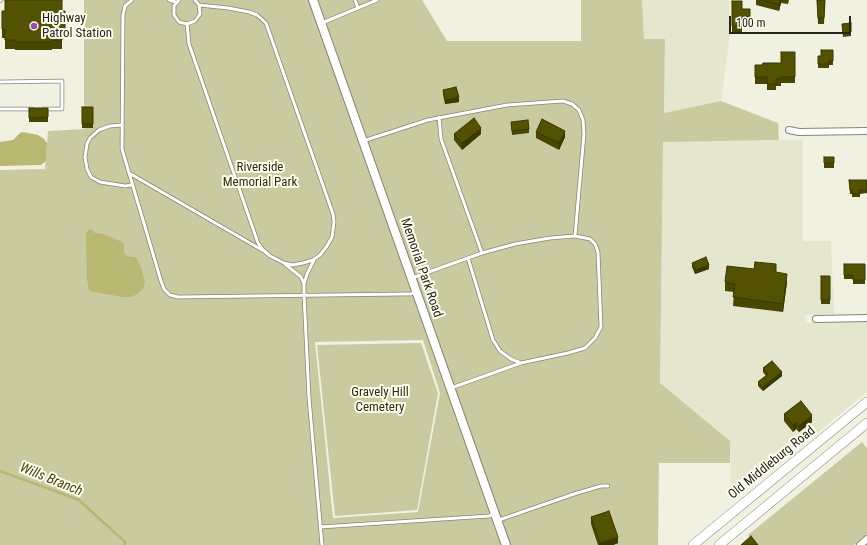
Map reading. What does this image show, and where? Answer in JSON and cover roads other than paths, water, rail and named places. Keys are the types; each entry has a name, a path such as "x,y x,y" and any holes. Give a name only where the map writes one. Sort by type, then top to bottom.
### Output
{"main road":[{"name":"Old Middleburg Road","path":"693,545 867,402"},
{"path":"718,545 867,423"},
{"path":"767,484 778,496"}],"street":[{"name":"Memorial Park Road","path":"313,0 506,545"},
{"path":"789,130 799,132 867,131"},
{"path":"816,319 867,318"},
{"path":"860,545 867,540"}],"lane":[{"path":"132,0 125,6 123,16 122,149 164,289 170,295 178,297 411,294 416,291"},
{"path":"170,0 178,1"},
{"path":"178,1 174,6 174,15 179,22 192,24 198,18 200,10 199,5 195,0"},
{"path":"355,0 358,8"},
{"path":"321,23 377,0"},
{"path":"199,5 249,12 258,15 266,22 334,214 332,237 327,246 313,260 303,264 293,265 284,263"},
{"path":"187,24 189,44 258,243 270,256 284,263 301,277 304,284"},
{"path":"0,82 62,82 62,109 0,109"},
{"path":"363,141 439,117 507,104 542,101 563,101 572,104 579,110 584,120 576,236"},
{"path":"439,117 441,139 482,253"},
{"path":"122,125 110,126 99,130 90,138 87,144 85,157 87,169 91,177 100,182 125,186 132,185"},
{"path":"129,173 264,250"},
{"path":"412,278 482,253 522,243 550,238 576,236 590,239 596,244 598,252 600,327 595,338 585,348 568,354 521,364 451,388"},
{"path":"316,257 306,274 304,296 310,398 322,545"},
{"path":"468,258 493,340 500,351 521,364"},
{"path":"320,527 489,516 496,517 601,486 608,486"}],"waterway":[{"name":"Wills Branch","path":"0,471 79,500 125,542 125,545"}],"place":[{"name":"Highway Patrol Station","path":"34,26"}],"park label":[{"name":"Riverside Memorial Park","path":"260,176"},
{"name":"Gravely Hill Cemetery","path":"380,400"}]}
